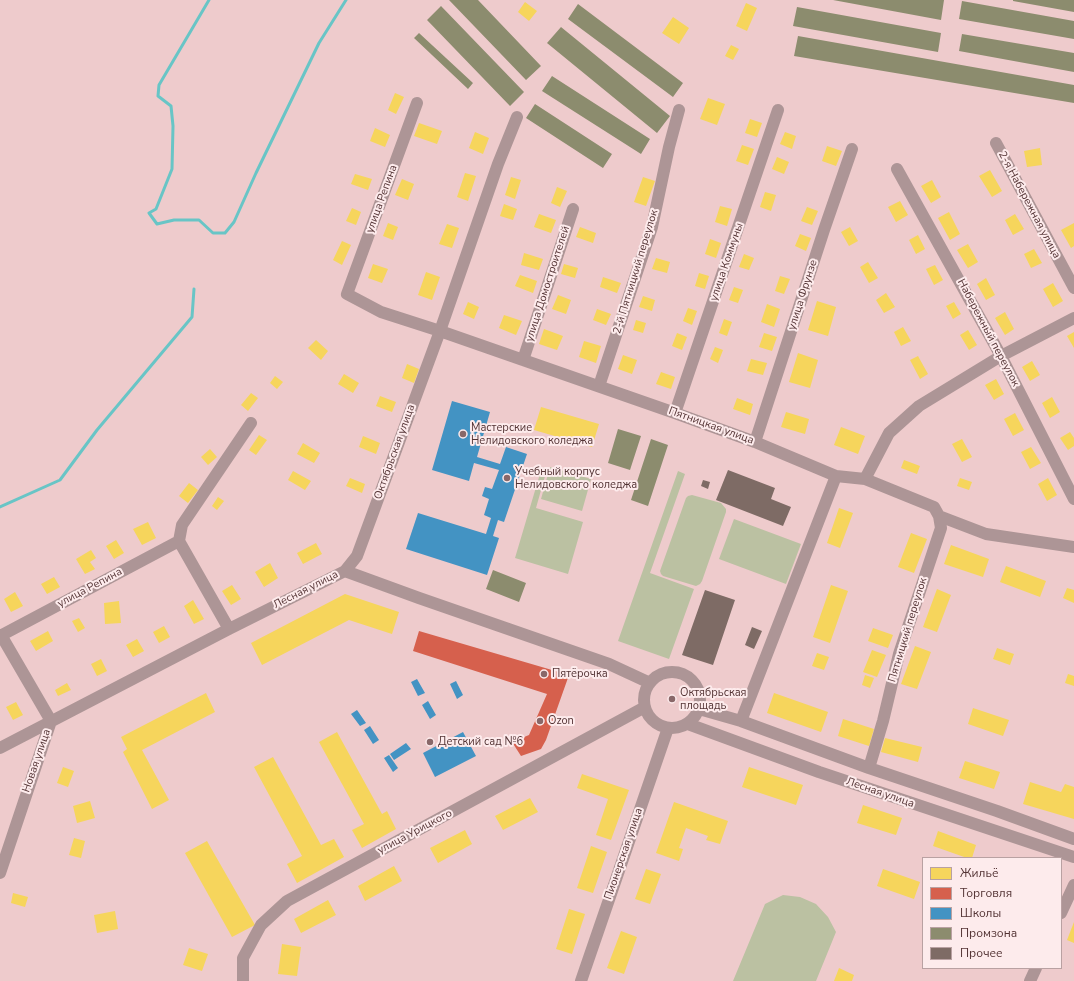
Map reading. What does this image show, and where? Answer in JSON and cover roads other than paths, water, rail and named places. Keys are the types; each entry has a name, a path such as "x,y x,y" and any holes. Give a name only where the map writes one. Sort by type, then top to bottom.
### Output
{"street":[{"name":"улица Репина","path":"347,294 417,103"},
{"name":"2-й Пятницкий переулок","path":"599,386 652,227 669,147 679,110"},
{"name":"улица Коммуны","path":"675,413 778,110"},
{"name":"Октябрьская улица","path":"345,571 357,556 440,331 498,164 517,117"},
{"name":"2-я Набережная улица","path":"996,143 1074,288"},
{"name":"улица Фрунзе","path":"755,442 824,230 852,150"},
{"name":"Набережный переулок","path":"897,169 1001,356 1074,499"},
{"name":"улица Домостроителей","path":"523,360 573,209"},
{"name":"Пятницкая улица","path":"347,294 381,312 675,413 755,442 836,476 865,479 934,507 939,516 986,534 1074,547"},
{"path":"865,479 889,433 919,406 1001,356 1074,318"},
{"path":"229,629 179,541 182,525 251,423"},
{"path":"741,722 836,476"},
{"name":"Пятницкий переулок","path":"869,768 883,721 899,654 941,528 939,516"},
{"name":"улица Репина","path":"0,635 179,541"},
{"name":"Лесная улица","path":"0,748 229,629 345,571 609,664 650,683"},
{"name":"Новая улица","path":"0,635 51,721 0,873"},
{"path":"668,672 678,672 687,676 694,682 699,690 701,699 699,709 695,717 688,724 680,728 662,727 654,722 648,715 644,698 646,688 650,683 659,675 668,672"},
{"name":"улица Урицкого","path":"243,981 242,958 262,925 287,902 645,707"},
{"name":"Лесная улица","path":"699,709 741,722 869,768 997,810 1074,839"},
{"name":"Лесная улица","path":"688,724 819,772 1074,857"},
{"name":"Пионерская улица","path":"582,981 668,728"},
{"path":"1062,911 1074,885"},
{"path":"1030,981 1036,969"}],"waterway":[{"path":"209,0 159,85 158,96 171,106 173,126 172,169 156,209 149,213 157,224 174,220 199,220 213,233 225,233 234,222 319,43 346,0"},
{"path":"0,507 60,480 97,430 192,317 194,289"}],"place":[{"name":"Мастерские Нелидовского коледжа","path":"463,434"},
{"name":"Учебный корпус Нелидовского коледжа","path":"507,478"},
{"name":"Пятёрочка","path":"544,674"},
{"name":"Октябрьская площадь","path":"672,699"},
{"name":"Ozon","path":"540,721"},
{"name":"Детский сад №6","path":"430,742"}]}
